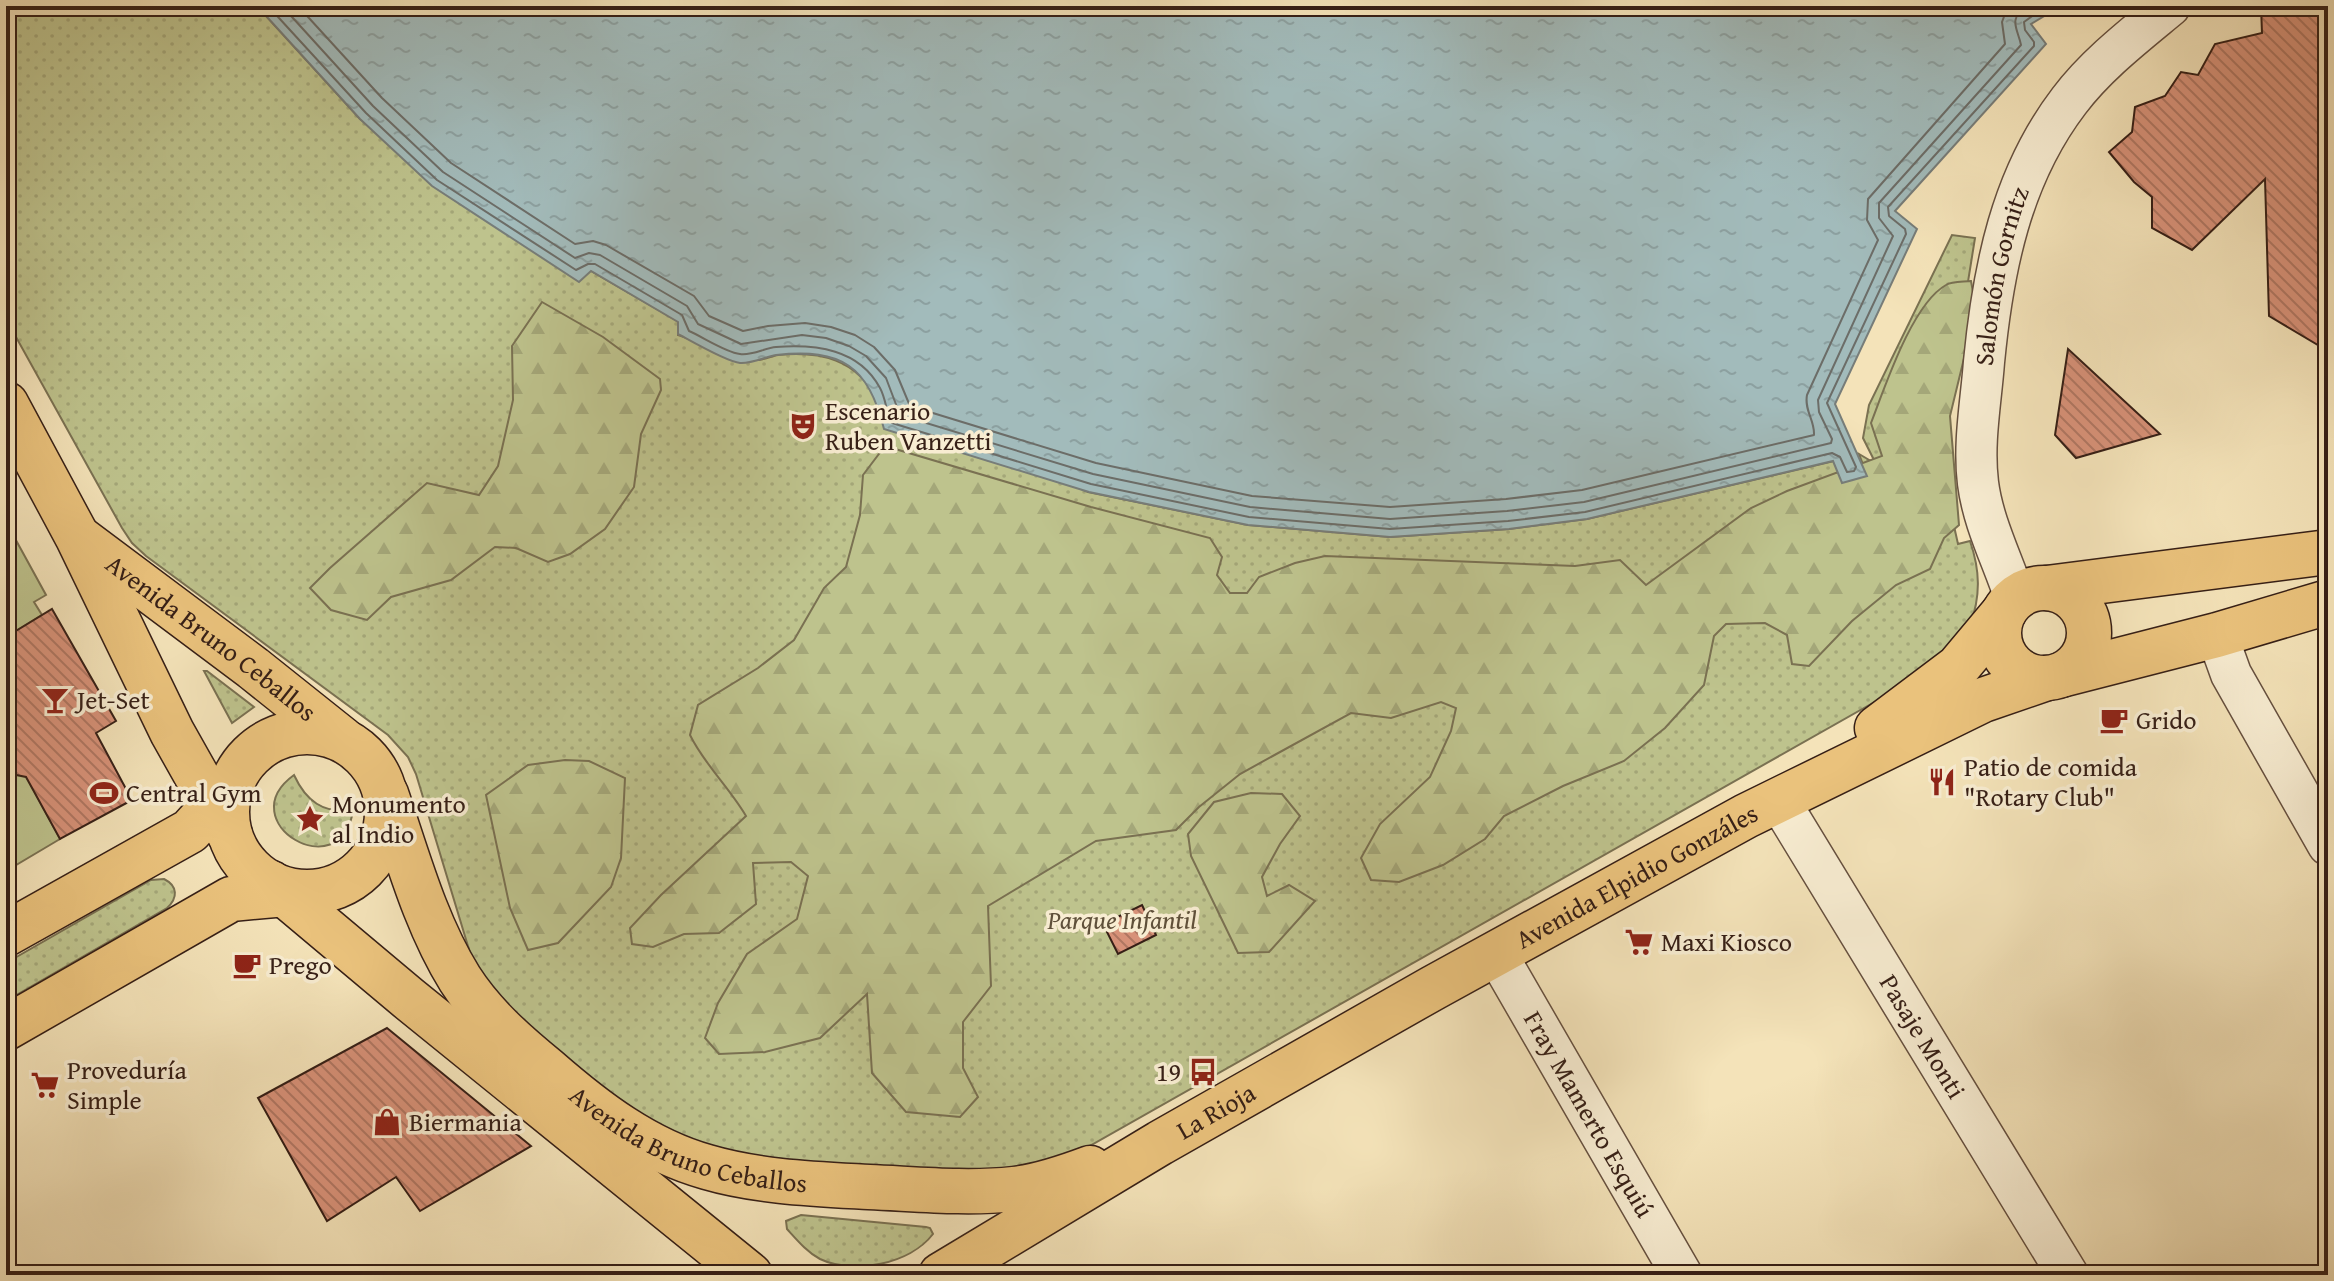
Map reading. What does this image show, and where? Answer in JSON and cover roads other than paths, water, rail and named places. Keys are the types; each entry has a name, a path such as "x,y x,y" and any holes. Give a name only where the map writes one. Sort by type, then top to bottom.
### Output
{"main road":[{"name":"Avenida Bruno Ceballos","path":"6,404 77,536 172,732 225,809"},
{"name":"Avenida Bruno Ceballos","path":"77,536 344,740"},
{"path":"2022,599 2328,552"},
{"path":"2061,591 2083,611 2088,640 2083,655 2074,666 2054,676 2033,677 2010,663 2002,651 1999,624 2022,599 2061,591"},
{"name":"Avenida Elpidio Gonzáles","path":"1778,799 1935,686 1958,667 2022,599"},
{"name":"Avenida Elpidio Gonzáles","path":"1496,953 1778,799 1983,700 2054,676 2217,635 2328,602"},
{"path":"6,1028 231,899 286,890 325,891 345,883 362,871 375,855 384,836 388,814 386,794 377,772 363,754 344,740 306,732 287,735 269,742 240,767 225,809 239,855 253,871 286,890"},
{"name":"Avenida Bruno Ceballos","path":"386,794 414,876 448,957 480,1006 501,1030 582,1100 628,1132 676,1157 708,1168 766,1179 939,1190 1015,1188 1071,1175 1160,1143"},
{"path":"6,934 225,809"},
{"name":"Avenida Bruno Ceballos","path":"286,890 750,1275"},
{"name":"La Rioja","path":"941,1275 1160,1143 1496,953"}],"street":[{"name":"Salomón Gornitz","path":"2022,599 1984,509 1978,485 1976,451 1986,342 2006,230 2015,196 2030,163 2069,100 2108,60 2170,6"},
{"path":"2217,635 2231,674 2328,845"},
{"name":"Pasaje Monti","path":"1778,799 2068,1275"},
{"name":"Fray Mamerto Esquiú","path":"1496,953 1682,1275"}],"water":[{"path":"257,6 2061,6 2031,24 2046,44 1895,211 1917,229 1835,404 1867,476 1842,483 1833,461 1587,519 1509,529 1390,537 1248,525 1089,492 884,429 870,390 849,366 835,359 799,354 776,355 740,363 718,355 678,334 678,322 591,271 579,282 432,186 360,119"}],"place":[{"name":"Escenario Ruben Vanzetti","path":"803,426"},
{"name":"Jet-Set","path":"55,700"},
{"name":"Grido","path":"2114,720"},
{"name":"Patio de comida \"Rotary Club\"","path":"1942,782"},
{"name":"Central Gym","path":"104,793"},
{"name":"Monumento al Indio","path":"310,819"},
{"name":"Maxi Kiosco","path":"1639,942"},
{"name":"Prego","path":"247,965"},
{"name":"19","path":"1203,1072"},
{"name":"Proveduría Simple","path":"45,1085"},
{"name":"Biermania","path":"387,1122"}],"park label":[{"name":"Parque Infantil","path":"1122,920"}]}
